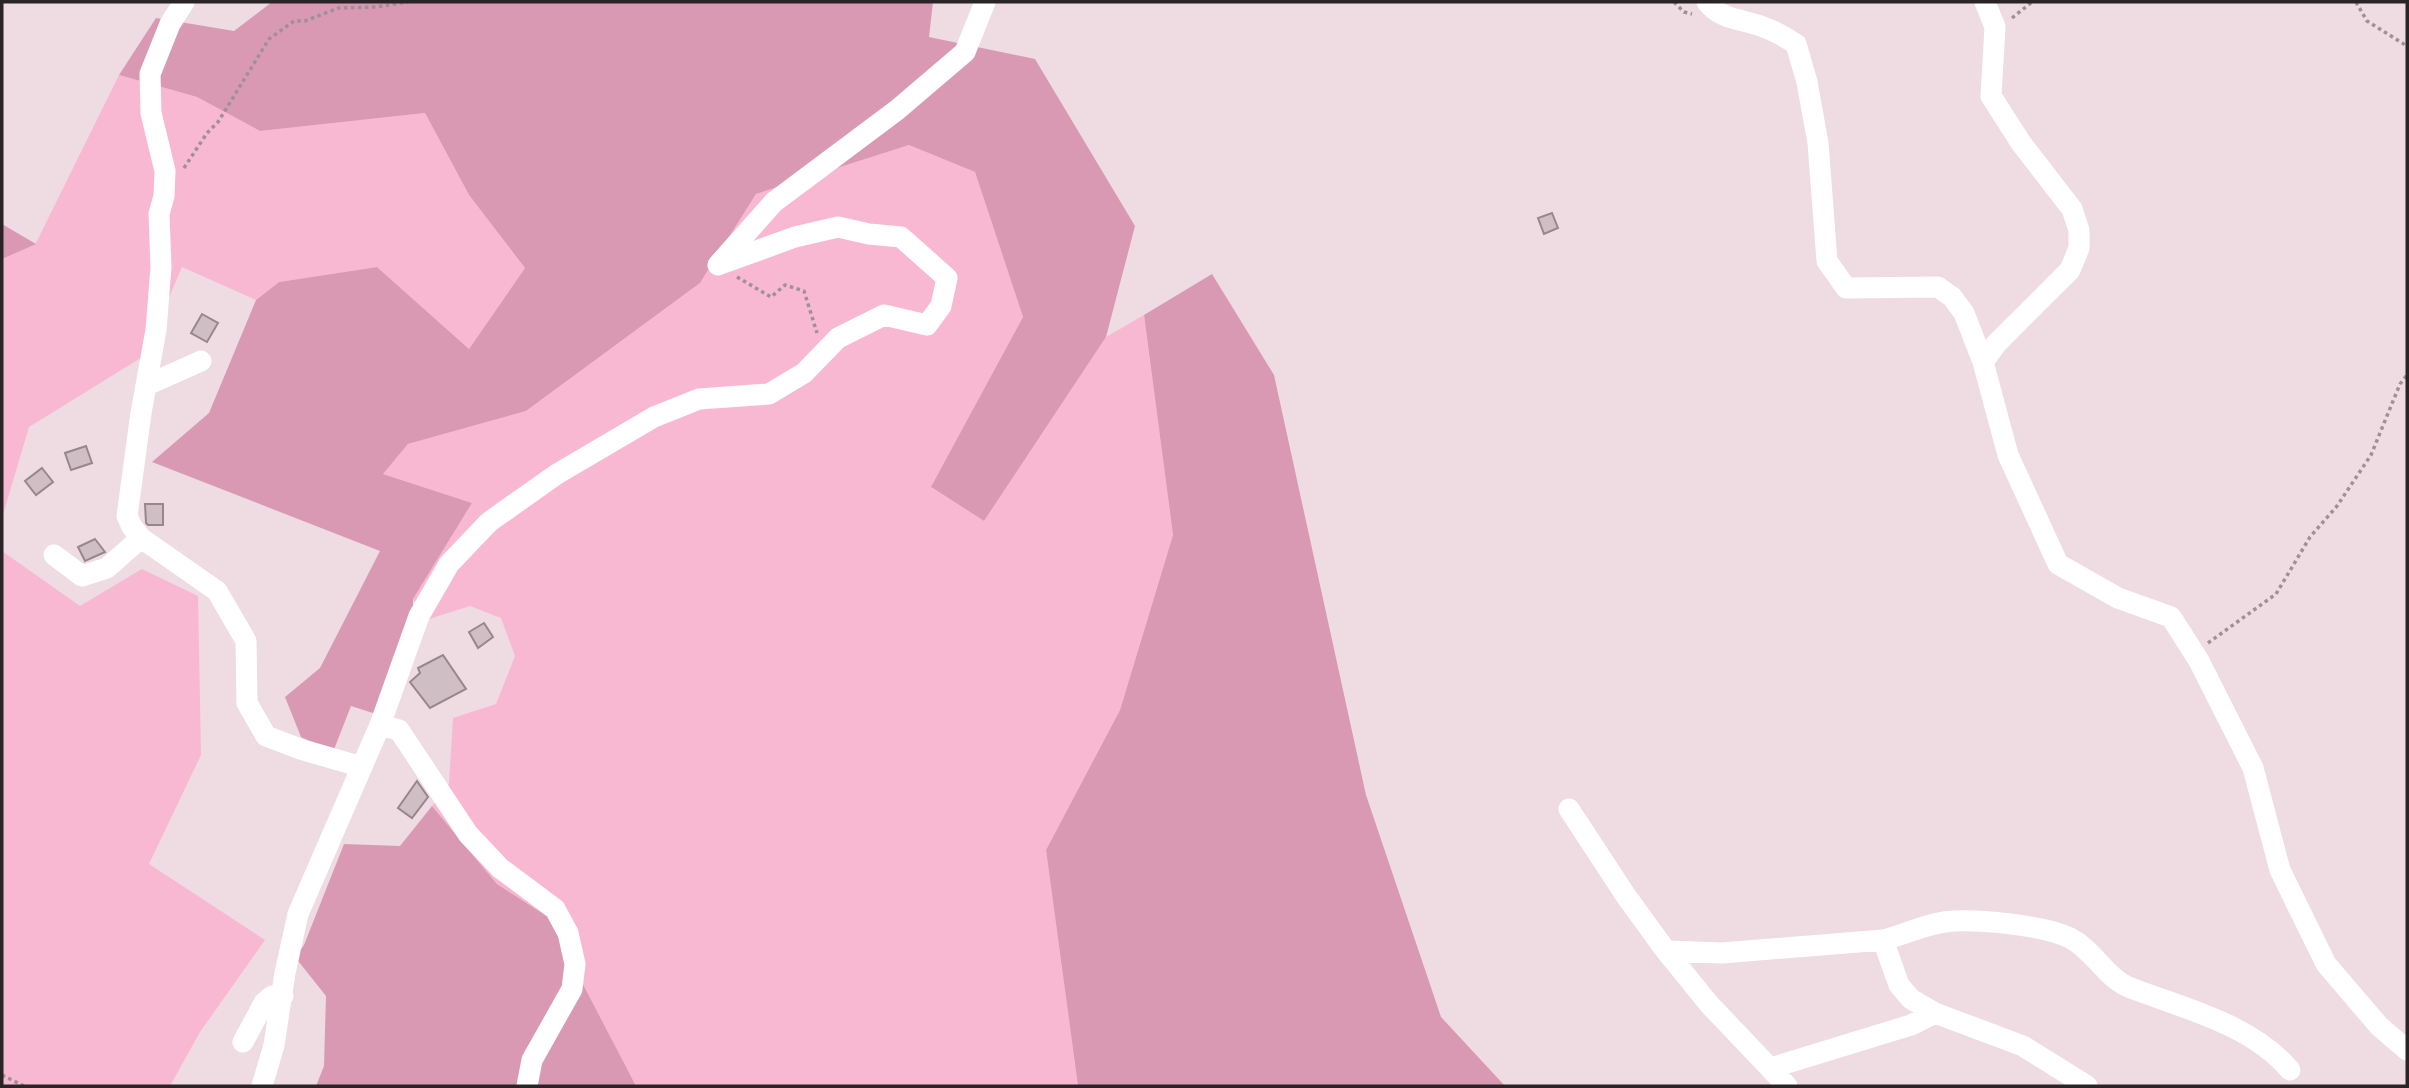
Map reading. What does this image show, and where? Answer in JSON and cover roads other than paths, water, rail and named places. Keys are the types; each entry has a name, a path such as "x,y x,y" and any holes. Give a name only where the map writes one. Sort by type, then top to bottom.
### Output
{"street":[{"path":"184,2 170,24 149,74 151,113 165,171 164,195 159,214 161,267 156,330 137,436 127,516 141,538 217,591 246,641 247,703 267,736 300,749 362,767"},
{"path":"262,1086 274,1045 298,914 380,725 419,616 449,564 489,522 557,474 654,417 699,399 769,394 804,373 838,338 884,315 927,325 941,306 947,278 901,237 838,227 795,237 718,265 774,202 897,110 965,52 985,2"},
{"path":"1983,362 1996,344 2070,270 2079,248 2079,230 2072,209 2021,143 1991,96 1995,27 1985,2"},
{"path":"1712,5 1732,19 1766,27 1796,44 1807,82 1818,143 1827,261 1846,288"},
{"path":"1831,304 1846,288 1938,287 1952,297 1964,313 1983,362 2008,455 2058,564 2118,597 2171,617 2199,661 2253,768 2280,870 2326,964 2379,1026 2407,1051"},
{"path":"147,385 201,361"},
{"path":"54,555 82,576 107,568 141,538"},
{"path":"380,725 399,730 468,834 500,868 555,909 568,933 575,964 572,989 532,1060 527,1086"},
{"path":"1569,809 1666,951 1709,1004 1787,1086"},
{"path":"1666,951 1722,953 1883,940 1944,922 1980,922 2048,930 2071,939 2090,952 2117,981 2198,1012 2259,1041 2290,1070"},
{"path":"1883,940 1899,985 1911,999 1935,1013 2023,1046 2087,1086"},
{"path":"243,1042 264,1003 272,996 283,996"},
{"path":"1772,1068 1910,1025 1935,1013"}]}
